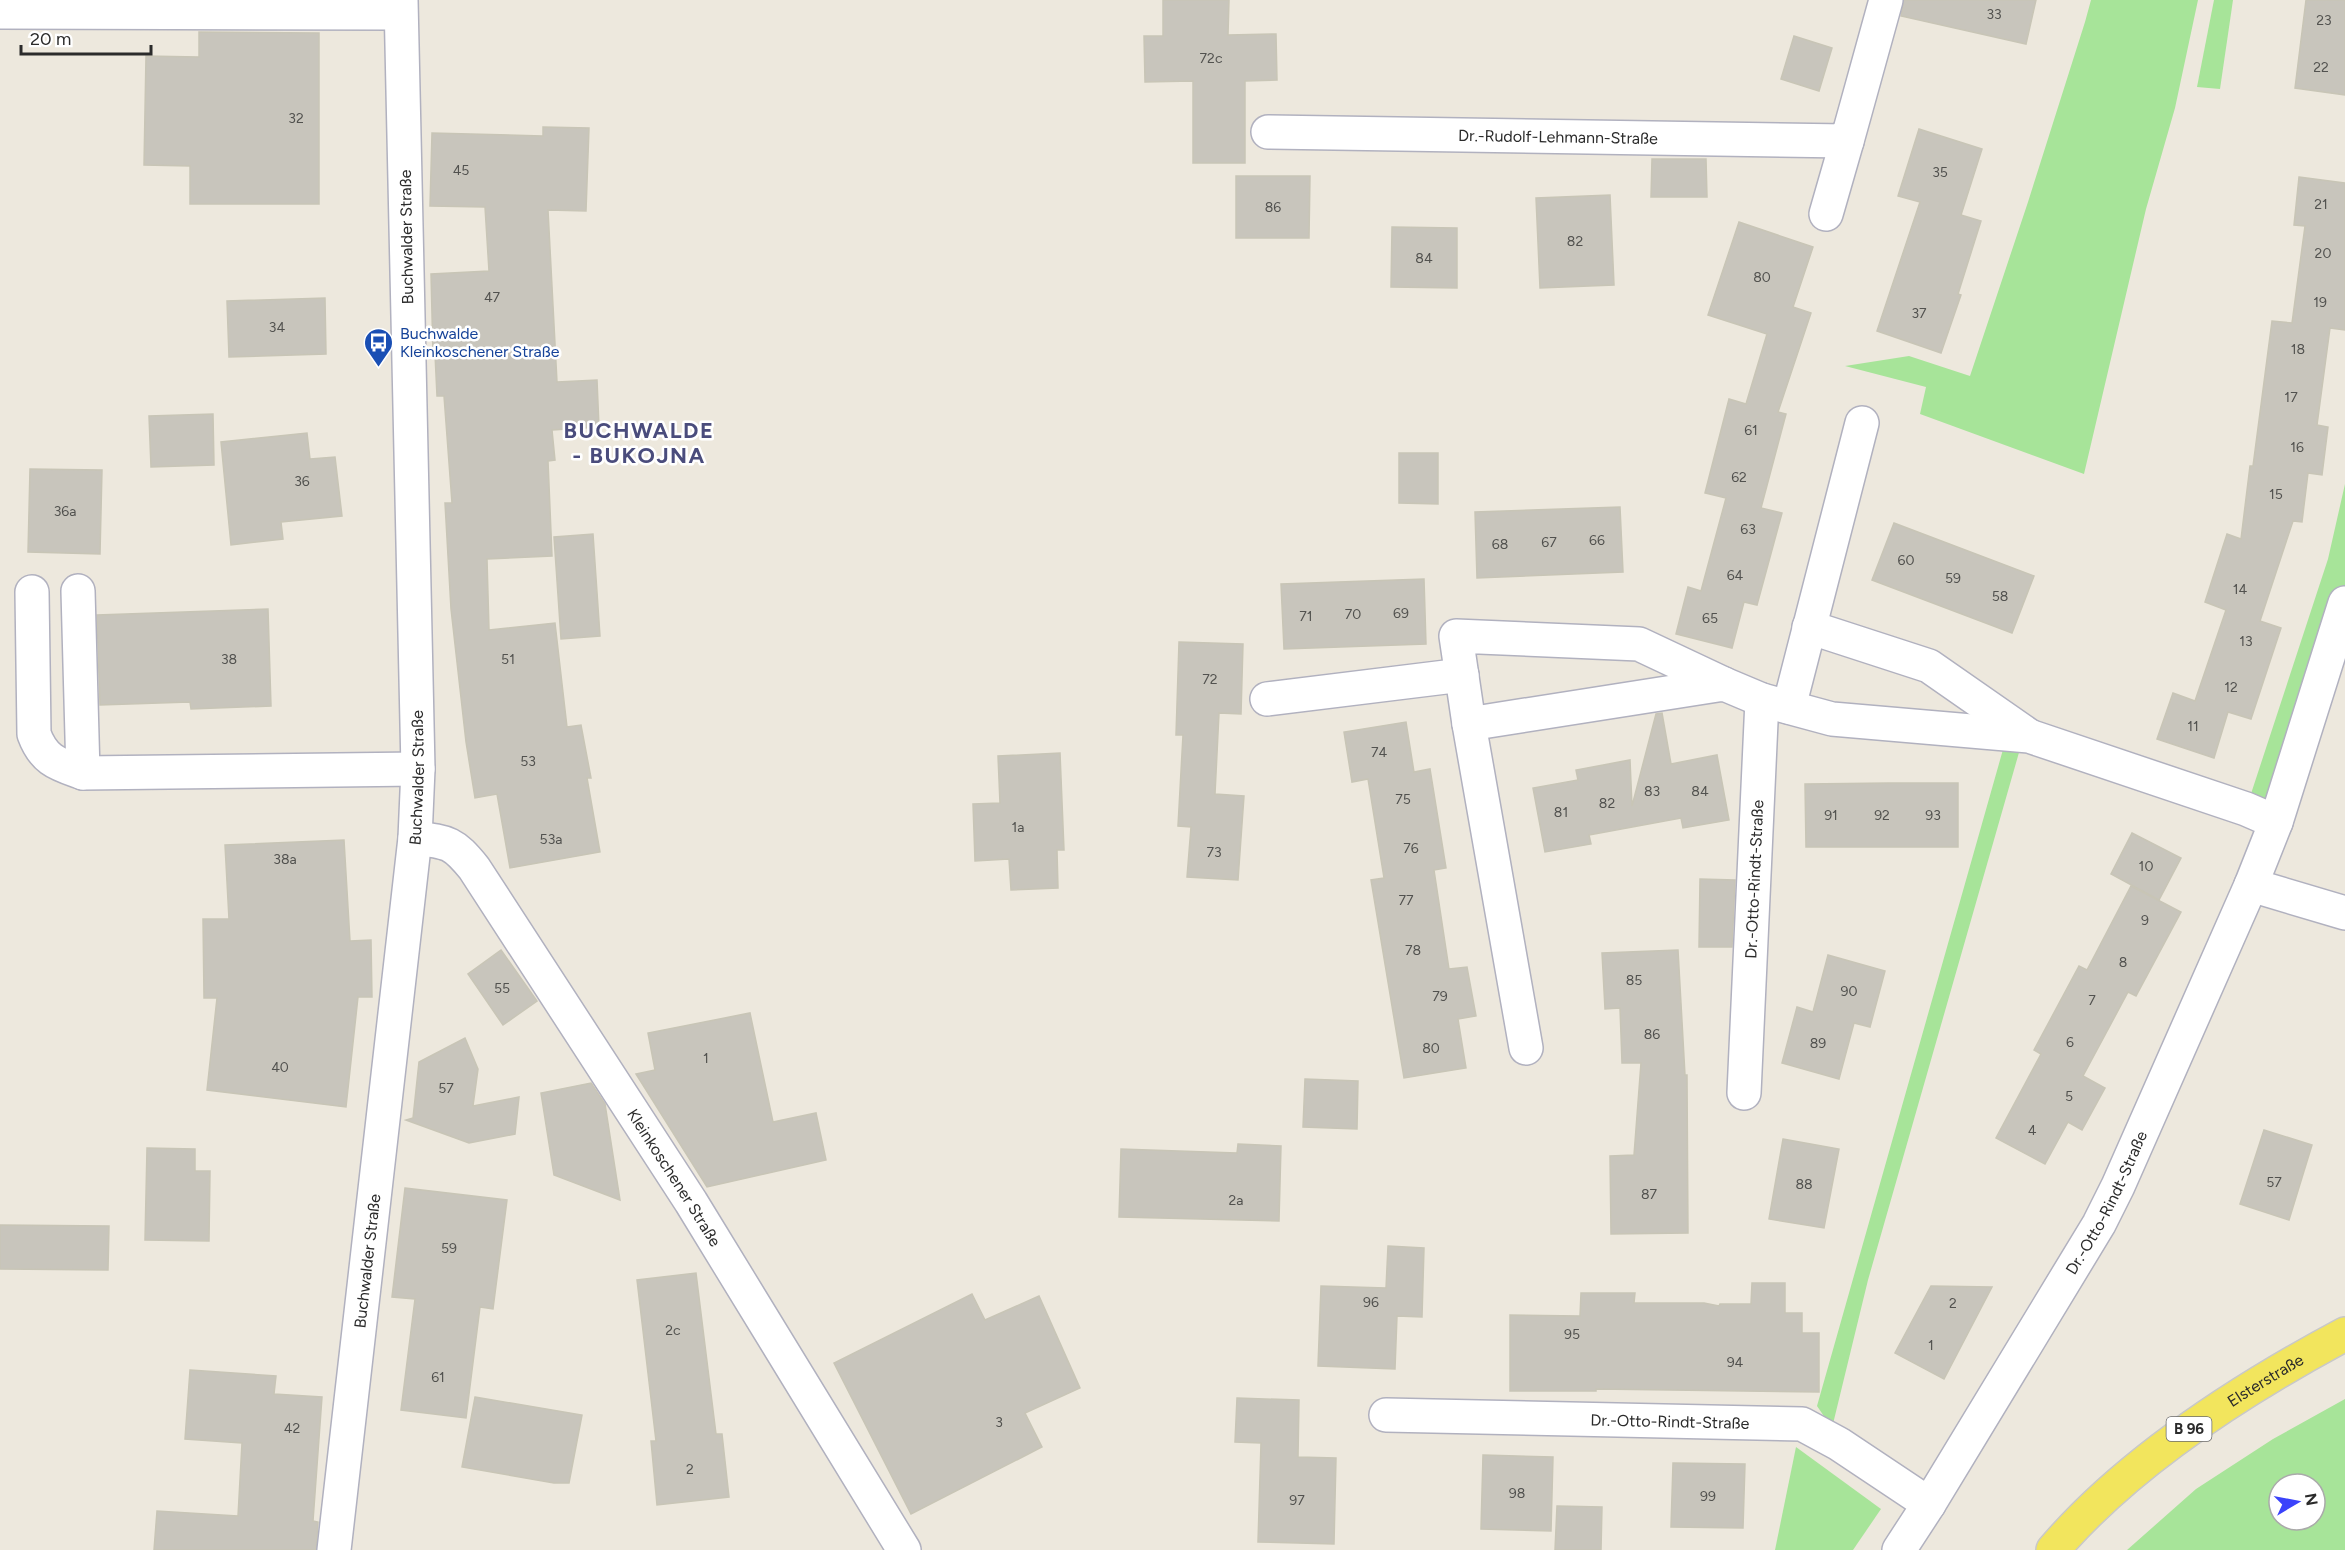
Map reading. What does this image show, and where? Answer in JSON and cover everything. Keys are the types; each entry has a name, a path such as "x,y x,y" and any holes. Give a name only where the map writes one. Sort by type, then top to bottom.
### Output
{"main road":[{"name":"Elsterstraße","path":"2053,1550 2117,1487 2190,1428 2298,1359 2345,1334"}],"street":[{"path":"1826,214 1886,0"},
{"path":"0,12 400,6"},
{"name":"Buchwalder Straße","path":"334,1550 415,838 418,769 400,6"},
{"name":"Dr.-Rudolf-Lehmann-Straße","path":"1269,132 1847,141"},
{"name":"Dr.-Otto-Rindt-Straße","path":"1744,1093 1775,704 1809,627 1862,423"},
{"path":"78,591 83,773"},
{"path":"32,592 34,734 38,745 54,762 83,773 418,769"},
{"name":"Dr.-Otto-Rindt-Straße","path":"1899,1550 2099,1224 2123,1175 2251,885 2276,822 2345,603"},
{"path":"1809,627 1929,666 2029,736"},
{"path":"1526,1048 1469,724 1456,636 1639,644 1724,684 1775,704 1832,718 2029,736 2246,809 2276,822"},
{"path":"1267,699 1462,675"},
{"path":"1469,724 1724,684"},
{"name":"Kleinkoschener Straße","path":"415,838 447,842 460,851 474,868 691,1202 904,1550"},
{"path":"2251,885 2345,914"},
{"name":"Dr.-Otto-Rindt-Straße","path":"1386,1415 1802,1424 1839,1444 1929,1504"}],"green space":[{"path":"2091,0 2198,0 2175,108 2146,209 2084,474 1920,414 1926,387 1845,366 1909,356 1970,376 2028,202"},
{"path":"2214,0 2233,0 2220,89 2197,87"},
{"path":"2345,484 2345,603 2276,822 2246,809 2328,559"},
{"path":"2004,746 2020,749 1868,1280 1832,1428 1817,1406"},
{"path":"2345,1399 2345,1550 2127,1550 2196,1489 2273,1439"},
{"path":"1796,1447 1881,1509 1853,1550 1775,1550"}],"building":[{"path":"1163,0 1229,0 1228,35 1276,34 1277,80 1245,81 1245,163 1193,163 1193,81 1145,82 1144,36 1163,36"},
{"path":"1904,0 2036,0 2026,44 1901,16"},
{"path":"2306,0 2345,0 2345,95 2295,88"},
{"path":"199,32 319,33 319,204 190,204 190,166 144,165 146,56 199,57"},
{"path":"1794,36 1832,48 1819,91 1781,79"},
{"path":"543,127 589,128 586,211 548,210 557,382 597,380 599,427 552,430 555,460 548,461 552,556 487,559 489,630 555,623 567,727 581,725 591,778 587,778 600,852 510,868 497,794 475,798 466,742 451,609 445,503 452,503 444,396 437,396 435,354 433,355 431,274 489,271 485,207 430,206 432,133 543,136"},
{"path":"1919,129 1982,149 1961,215 1981,221 1958,294 1961,295 1941,353 1877,331 1920,202 1898,196"},
{"path":"1652,159 1706,159 1707,197 1651,197"},
{"path":"1236,176 1310,176 1309,238 1236,238"},
{"path":"2299,177 2345,183 2345,330 2330,328 2317,425 2328,427 2322,475 2308,473 2302,522 2293,521 2260,621 2281,628 2251,719 2228,712 2214,758 2157,739 2173,693 2195,701 2226,610 2205,602 2227,534 2241,539 2272,321 2292,323 2305,226 2294,225"},
{"path":"1610,195 1614,285 1540,288 1536,198"},
{"path":"1739,222 1813,247 1793,307 1811,313 1778,412 1786,414 1761,508 1782,513 1757,605 1744,602 1732,648 1676,634 1688,587 1701,591 1726,498 1705,493 1729,399 1746,404 1767,334 1708,315"},
{"path":"1392,227 1457,228 1457,288 1391,287"},
{"path":"325,298 326,354 229,357 227,301"},
{"path":"213,414 214,465 151,467 149,416"},
{"path":"307,433 310,459 335,457 342,516 281,522 283,539 231,545 221,442"},
{"path":"1399,453 1438,453 1438,504 1399,503"},
{"path":"30,469 102,470 100,554 28,552"},
{"path":"1620,507 1623,572 1477,578 1475,512"},
{"path":"1894,523 2034,576 2012,633 1872,580"},
{"path":"593,534 600,636 561,639 554,537"},
{"path":"1424,579 1426,644 1284,649 1281,584"},
{"path":"268,609 271,706 191,709 190,702 100,705 97,615"},
{"path":"1179,642 1243,644 1241,714 1219,713 1215,794 1244,796 1238,880 1187,877 1191,827 1178,826 1183,735 1176,735"},
{"path":"1662,713 1671,764 1717,755 1729,820 1683,828 1681,818 1589,835 1591,844 1545,852 1533,788 1578,780 1576,770 1630,760 1632,806 1656,714"},
{"path":"1406,722 1414,772 1430,769 1446,868 1434,870 1449,969 1467,967 1476,1016 1458,1019 1466,1068 1404,1078 1371,880 1384,878 1368,779 1352,782 1344,732"},
{"path":"1060,753 1064,850 1057,850 1058,888 1011,890 1009,859 975,861 973,804 1000,803 998,756"},
{"path":"1958,783 1958,847 1806,847 1805,784"},
{"path":"2132,833 2181,858 2159,900 2111,874"},
{"path":"344,840 350,941 371,940 372,997 358,997 346,1107 207,1090 217,998 204,998 203,919 229,919 225,845"},
{"path":"1700,879 1735,880 1732,947 1699,947"},
{"path":"2131,886 2181,912 2136,996 2128,992 2083,1076 2105,1088 2082,1130 2068,1122 2045,1164 1996,1138 2041,1054 2034,1050 2079,966 2087,970"},
{"path":"501,950 537,1001 503,1025 468,974"},
{"path":"1678,950 1685,1075 1687,1075 1688,1233 1611,1234 1610,1156 1634,1155 1641,1063 1622,1063 1620,1008 1605,1009 1602,953"},
{"path":"1828,955 1885,971 1870,1027 1854,1023 1839,1079 1782,1063 1797,1007 1813,1012"},
{"path":"750,1013 773,1122 816,1113 826,1160 707,1187 636,1074 655,1070 648,1033"},
{"path":"465,1038 478,1069 473,1106 519,1097 515,1134 469,1143 406,1120 413,1118 419,1062"},
{"path":"1305,1079 1358,1081 1357,1129 1303,1127"},
{"path":"591,1083 605,1104 620,1200 554,1175 541,1093"},
{"path":"2264,1130 2312,1145 2289,1220 2240,1204"},
{"path":"1783,1139 1839,1149 1824,1228 1769,1219"},
{"path":"1238,1144 1281,1146 1279,1221 1119,1217 1121,1149 1237,1153"},
{"path":"147,1148 195,1149 195,1171 210,1171 209,1241 145,1240"},
{"path":"405,1188 507,1200 493,1309 480,1307 466,1418 401,1410 415,1299 392,1297"},
{"path":"0,1225 109,1226 108,1270 0,1269"},
{"path":"1388,1246 1424,1248 1422,1317 1397,1316 1395,1369 1318,1366 1321,1286 1386,1288"},
{"path":"696,1273 716,1434 722,1434 729,1497 657,1505 651,1441 656,1441 637,1280"},
{"path":"1752,1283 1785,1283 1785,1313 1802,1313 1802,1333 1819,1333 1819,1392 1596,1389 1596,1391 1510,1391 1510,1315 1580,1316 1581,1293 1635,1293 1634,1303 1704,1303 1719,1306 1720,1304 1751,1304"},
{"path":"1931,1286 1992,1287 1944,1379 1895,1353"},
{"path":"972,1294 985,1320 1039,1296 1080,1388 1025,1413 1042,1447 911,1514 834,1363"},
{"path":"190,1370 276,1376 274,1394 322,1397 313,1521 318,1522 316,1550 154,1550 157,1511 238,1516 242,1443 185,1439"},
{"path":"475,1397 582,1415 569,1483 554,1483 462,1467"},
{"path":"1237,1398 1299,1400 1298,1457 1336,1458 1334,1544 1258,1542 1261,1443 1235,1442"},
{"path":"1483,1455 1553,1457 1551,1531 1481,1529"},
{"path":"1673,1463 1745,1464 1743,1528 1671,1527"},
{"path":"1557,1506 1602,1507 1601,1550 1555,1550"}],"place":[{"name":"Buchwalde Kleinkoschener Straße","path":"379,368"}],"district":[{"name":"BUCHWALDE - BUKOJNA","path":"639,443"}]}
